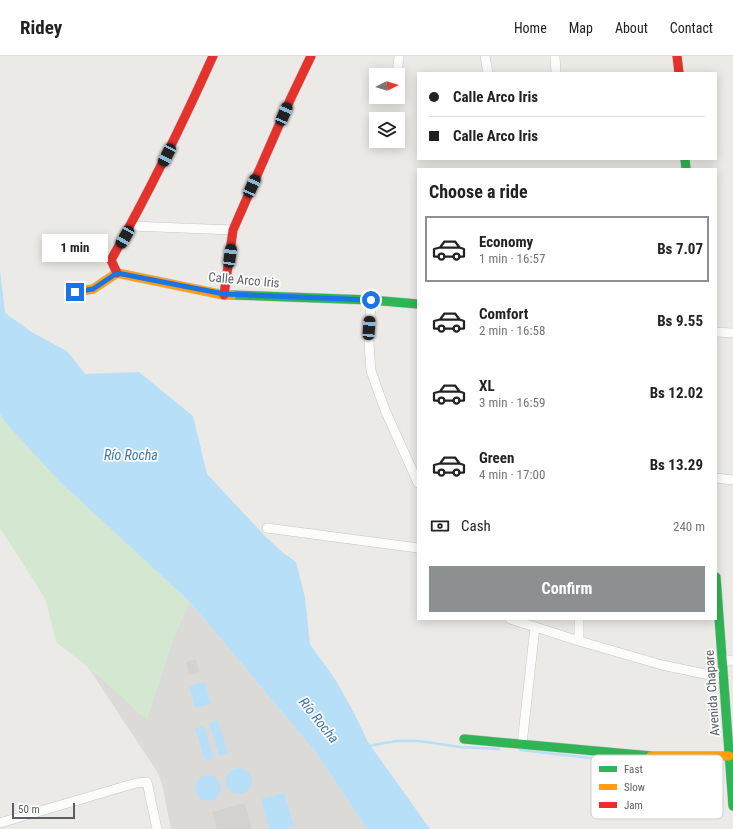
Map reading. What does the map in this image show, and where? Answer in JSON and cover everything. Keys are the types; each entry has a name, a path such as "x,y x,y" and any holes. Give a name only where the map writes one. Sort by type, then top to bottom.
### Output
{"street":[{"path":"75,292 93,289 117,273 111,260 131,226 181,127 213,56"},
{"path":"224,294 234,230 290,100 311,56"},
{"path":"398,68 399,56"},
{"path":"485,56 488,72"},
{"path":"555,56 556,72"},
{"path":"678,56 679,72"},
{"path":"131,226 234,230"},
{"name":"Calle Arco Iris","path":"117,273 224,294 371,300 417,304"},
{"path":"371,300 368,343 371,371 385,410 417,481"},
{"path":"717,332 733,333"},
{"path":"717,478 733,480"},
{"path":"267,528 417,548"},
{"name":"Avenida Chapare","path":"717,591 731,762 733,806"},
{"path":"513,620 662,665 724,678"},
{"path":"579,620 579,641"},
{"path":"522,744 536,627"},
{"path":"722,659 733,661"},
{"path":"464,739 645,755"},
{"path":"0,823 136,783 147,782 157,829"}],"shaded area":[{"path":"0,414 6,423 57,479 190,602 317,754 367,829 171,829 162,784 158,773 88,667"}],"green space":[{"path":"0,414 6,423 57,479 190,602 174,637 147,720 88,667 56,642 45,598 0,528"}],"water":[{"name":"Río Rocha","path":"0,270 5,313 33,333 67,351 85,374 139,372 193,416 207,474 265,536 282,552 296,562 305,597 310,644 337,682 368,742 430,829 367,829 317,754 190,602 57,479 6,423 0,414"},
{"path":"205,682 211,704 195,708 189,686"},
{"path":"218,720 228,753 219,756 209,723"},
{"path":"204,726 214,759 205,761 195,728"},
{"path":"239,768 248,772 252,781 248,790 239,794 230,790 226,781 230,772"},
{"path":"208,775 217,779 221,788 217,797 208,801 199,797 195,788 199,779"},
{"path":"284,793 294,826 282,829 269,829 261,799"}],"building":[{"path":"196,659 199,672 189,675 186,662"},
{"path":"245,803 252,829 217,829 212,812"}],"waterway":[{"path":"369,746 395,741 419,741 460,747 499,749"},
{"path":"520,750 591,758"}],"traffic: fast":[{"path":"685,160 686,168"},
{"path":"232,295 371,300 417,304"},
{"path":"717,590 733,806"},
{"path":"464,739 640,755"}],"traffic: slow":[{"path":"75,292 93,289 117,273 224,295 232,295"},
{"path":"723,756 729,756"}],"traffic: jam":[{"path":"117,273 111,260 164,159 213,56"},
{"path":"224,295 233,230 311,56"},
{"path":"677,56 679,72"}],"route":[{"path":"75,292 93,289 117,273 224,294 371,300"}]}
